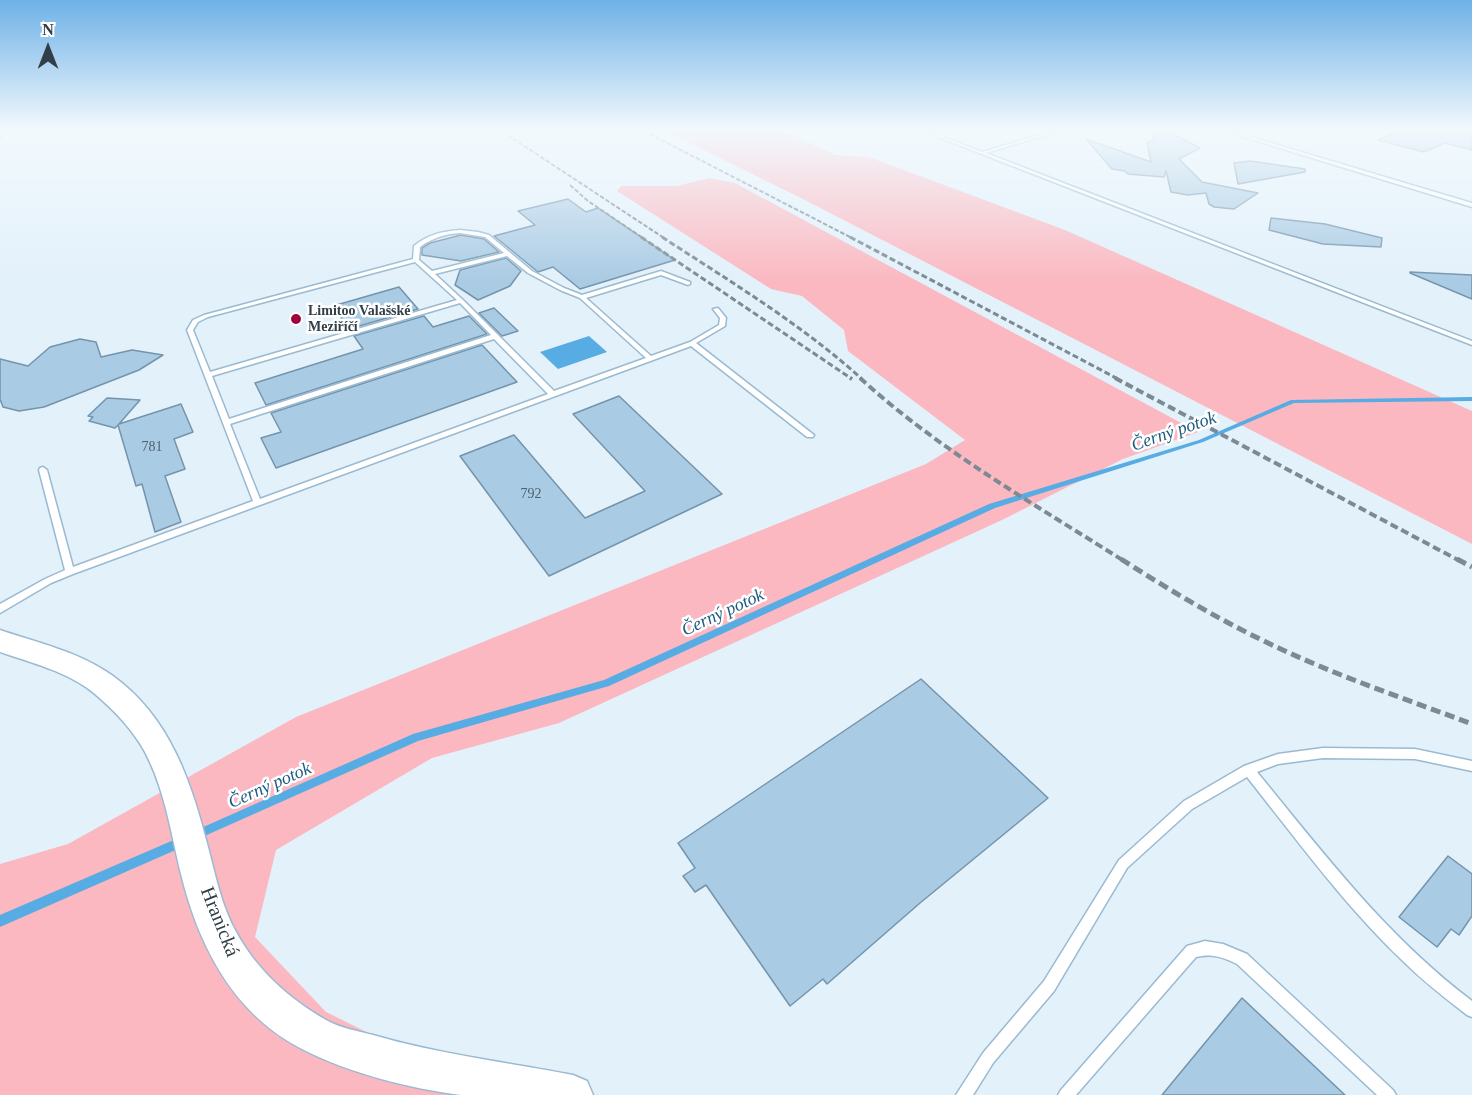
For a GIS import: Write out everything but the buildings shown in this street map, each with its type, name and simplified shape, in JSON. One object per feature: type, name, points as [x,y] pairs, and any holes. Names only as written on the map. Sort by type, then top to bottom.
[{"type":"street","name":"Hranická","points":[[0,641],[79,670],[119,698],[151,735],[176,782],[210,911],[222,942],[239,971],[262,998],[314,1035],[395,1062],[573,1095]]},
{"type":"lane","points":[[1049,179],[1472,343]]},
{"type":"lane","points":[[1386,179],[1472,205]]},
{"type":"lane","points":[[552,394],[461,301],[416,260],[415,252],[424,241],[457,232],[487,236],[530,272],[562,290],[582,297],[650,358]]},
{"type":"lane","points":[[432,273],[506,254]]},
{"type":"lane","points":[[258,504],[228,422],[190,330],[200,318],[416,260]]},
{"type":"lane","points":[[582,297],[661,273],[688,283]]},
{"type":"lane","points":[[208,375],[461,301]]},
{"type":"lane","points":[[0,609],[48,581],[70,572],[692,343],[722,327],[723,318],[716,309]]},
{"type":"lane","points":[[228,422],[496,336]]},
{"type":"lane","points":[[692,343],[810,435]]},
{"type":"lane","points":[[43,470],[70,572]]},
{"type":"lane","points":[[964,1095],[988,1058],[1049,986],[1124,864],[1188,805],[1248,770],[1278,759],[1323,753],[1415,754],[1472,766]]},
{"type":"lane","points":[[1248,770],[1378,927],[1444,990],[1472,1010]]},
{"type":"lane","points":[[1066,1095],[1192,951],[1204,947],[1223,949],[1242,959],[1388,1095]]},
{"type":"shaded area","points":[[705,179],[735,183],[1198,432],[1123,459],[1002,520],[559,723],[432,758],[276,850],[255,937],[326,1012],[494,1095],[0,1095],[0,864],[68,844],[296,717],[926,464],[965,440],[848,351],[844,330],[802,296],[771,289],[617,191],[621,186],[677,186]]},
{"type":"shaded area","points":[[763,179],[928,179],[1065,230],[1472,411],[1472,544]]},
{"type":"water","points":[[589,336],[607,352],[558,369],[540,352]]},
{"type":"waterway","name":"Černý potok","points":[[196,835],[416,737],[606,683],[992,506],[1201,441],[1293,401],[1472,399]]},
{"type":"waterway","name":"Černý potok","points":[[0,921],[183,841]]},
{"type":"railway","points":[[575,179],[664,238]]},
{"type":"railway","points":[[737,179],[852,238]]},
{"type":"railway","points":[[570,185],[588,201],[643,238]]},
{"type":"railway","points":[[641,237],[852,379],[850,378]]},
{"type":"railway","points":[[662,237],[790,322],[862,379]]},
{"type":"railway","points":[[850,237],[1118,379]]},
{"type":"railway","points":[[860,378],[890,404],[955,453],[1124,561]]},
{"type":"railway","points":[[1115,378],[1460,561]]},
{"type":"railway","points":[[1121,559],[1209,612],[1289,653],[1472,724]]},
{"type":"railway","points":[[1457,559],[1472,567]]},
{"type":"place","name":"Limitoo Valašské Meziříčí","points":[[296,319]]}]
